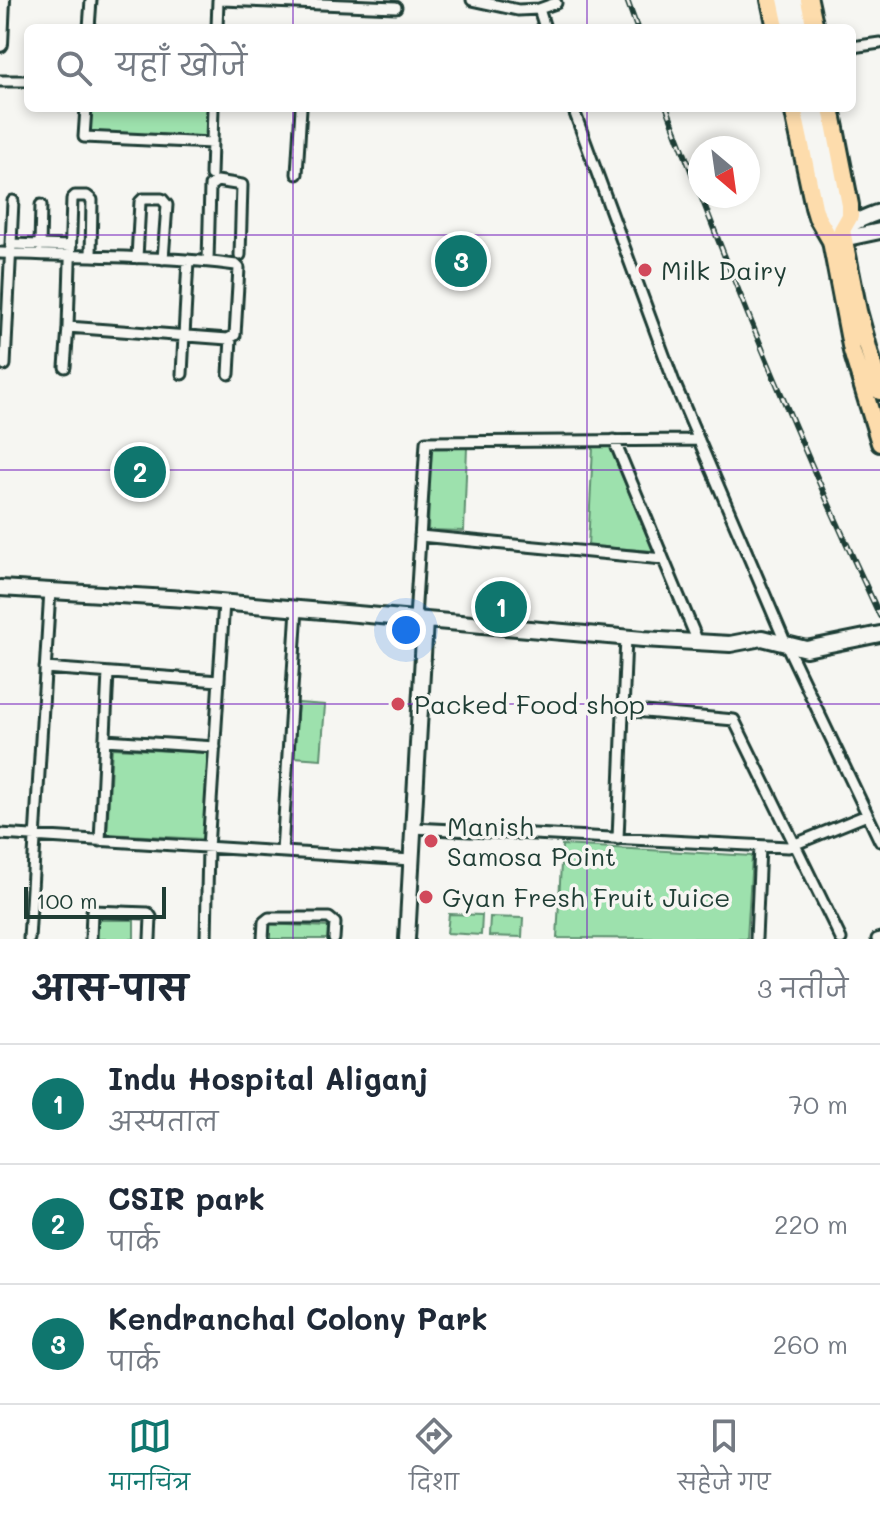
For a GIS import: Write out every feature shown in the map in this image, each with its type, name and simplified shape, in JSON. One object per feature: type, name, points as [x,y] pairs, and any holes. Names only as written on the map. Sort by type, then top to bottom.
[{"type":"main road","points":[[770,0],[775,24]]},
{"type":"main road","points":[[809,0],[814,24]]},
{"type":"main road","points":[[794,112],[817,217],[836,236],[880,391]]},
{"type":"main road","points":[[832,112],[850,205],[850,216],[836,236],[852,351],[880,443]]},
{"type":"street","points":[[0,44],[2,0]]},
{"type":"street","points":[[89,24],[91,0]]},
{"type":"street","points":[[217,24],[220,0],[396,7]]},
{"type":"street","points":[[472,0],[518,10],[547,8],[556,3]]},
{"type":"street","points":[[784,0],[789,24]]},
{"type":"street","points":[[795,0],[800,24]]},
{"type":"street","points":[[539,9],[544,24]]},
{"type":"street","points":[[856,46],[880,43]]},
{"type":"street","points":[[0,81],[24,81]]},
{"type":"street","points":[[86,112],[84,137],[212,143]]},
{"type":"street","points":[[211,175],[213,112]]},
{"type":"street","points":[[297,174],[301,112]]},
{"type":"street","points":[[574,112],[674,382],[786,644],[880,841]]},
{"type":"street","points":[[806,112],[827,222],[836,236]]},
{"type":"street","points":[[818,112],[836,236]]},
{"type":"street","points":[[208,261],[210,186],[217,181],[242,185],[240,255]]},
{"type":"street","points":[[65,367],[72,197],[87,196],[93,203],[91,256]]},
{"type":"street","points":[[137,258],[140,202],[143,199],[162,199],[167,205],[163,259]]},
{"type":"street","points":[[5,365],[7,250],[13,201]]},
{"type":"street","points":[[40,246],[41,205]]},
{"type":"street","points":[[836,236],[863,217],[880,212]]},
{"type":"street","points":[[836,236],[880,231]]},
{"type":"street","points":[[7,250],[40,246],[91,256],[236,265],[239,268],[236,331],[231,338],[229,374]]},
{"type":"street","points":[[7,250],[71,251]]},
{"type":"street","points":[[182,374],[188,260]]},
{"type":"street","points":[[68,327],[231,338]]},
{"type":"street","points":[[614,440],[698,642]]},
{"type":"street","points":[[407,939],[420,619],[420,536],[426,442],[699,440]]},
{"type":"street","points":[[420,536],[663,559]]},
{"type":"street","points":[[0,588],[224,602],[698,642],[730,644],[762,638],[806,649],[880,634]]},
{"type":"street","points":[[29,939],[50,590]]},
{"type":"street","points":[[206,939],[208,848],[224,602]]},
{"type":"street","points":[[282,852],[297,608]]},
{"type":"street","points":[[618,839],[626,637]]},
{"type":"street","points":[[45,668],[219,681]]},
{"type":"street","points":[[100,841],[108,673]]},
{"type":"street","points":[[623,710],[734,720],[841,939]]},
{"type":"street","points":[[105,740],[215,747]]},
{"type":"street","points":[[413,828],[788,847],[867,815]]},
{"type":"street","points":[[0,834],[411,860]]},
{"type":"street","points":[[756,939],[760,846]]},
{"type":"street","points":[[91,939],[92,911],[148,913],[151,917],[150,939]]},
{"type":"street","points":[[263,939],[264,922],[269,918],[329,918],[335,923],[334,939]]},
{"type":"green space","points":[[91,112],[208,112],[207,137],[90,133]]},
{"type":"green space","points":[[431,446],[467,447],[464,531],[428,530]]},
{"type":"green space","points":[[593,447],[610,447],[653,551],[588,546]]},
{"type":"green space","points":[[298,703],[325,705],[321,759],[294,757]]},
{"type":"green space","points":[[112,748],[208,753],[203,839],[107,834]]},
{"type":"green space","points":[[562,845],[752,856],[747,939],[557,938]]},
{"type":"green space","points":[[449,914],[482,915],[481,935],[447,933]]},
{"type":"green space","points":[[490,917],[523,918],[522,937],[489,936]]},
{"type":"green space","points":[[94,920],[134,920],[134,939],[94,939]]},
{"type":"green space","points":[[268,924],[328,927],[327,939],[267,939]]},
{"type":"railway","points":[[627,0],[636,24]]},
{"type":"railway","points":[[669,112],[688,163]]},
{"type":"railway","points":[[706,208],[787,408],[880,616]]},
{"type":"place","name":"Kendranchal Colony Park","points":[[461,261]]},
{"type":"place","name":"Milk Dairy","points":[[645,270]]},
{"type":"place","name":"CSIR park","points":[[140,472]]},
{"type":"place","name":"Indu Hospital Aliganj","points":[[501,607]]},
{"type":"place","name":"Packed Food shop","points":[[398,704]]},
{"type":"place","name":"Manish Samosa Point","points":[[431,841]]},
{"type":"place","name":"Gyan Fresh Fruit Juice","points":[[426,897]]}]
